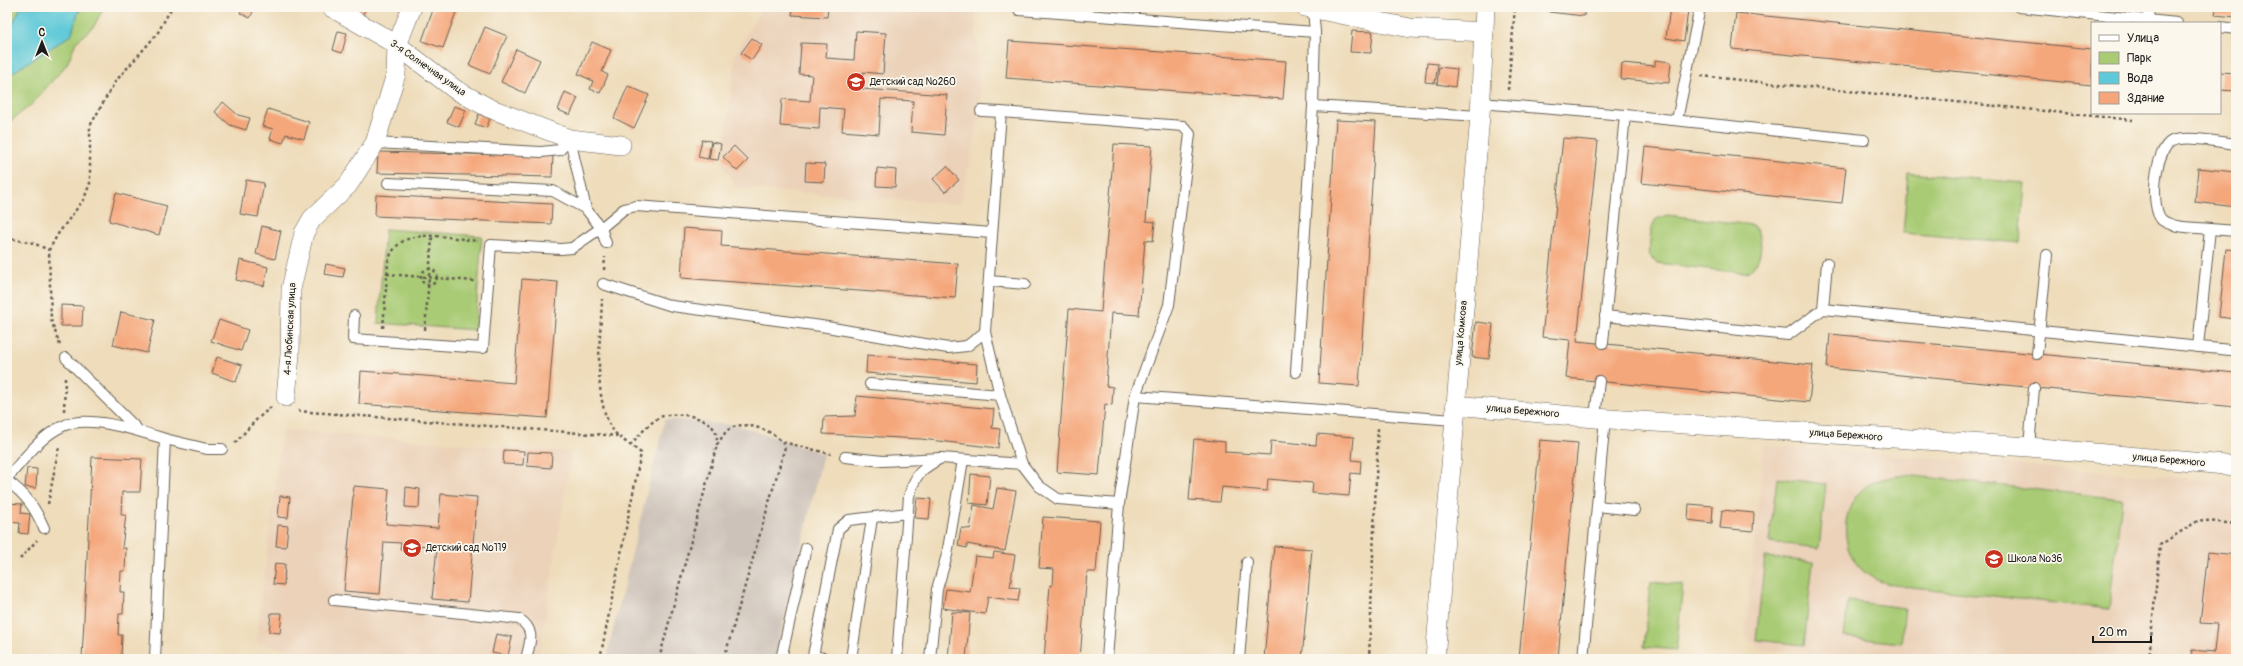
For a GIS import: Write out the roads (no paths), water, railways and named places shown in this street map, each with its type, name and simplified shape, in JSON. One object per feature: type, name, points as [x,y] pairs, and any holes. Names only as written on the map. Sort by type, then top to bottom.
[{"type":"street","name":"3-я Солнечная улица","points":[[331,7],[398,45],[456,90],[489,108],[570,139],[621,145]]},
{"type":"street","name":"4-я Любинская улица","points":[[284,406],[290,355],[290,289],[304,233],[312,219],[348,185],[375,143],[396,74],[398,45],[412,7]]},
{"type":"street","name":"улица Комкова","points":[[1435,659],[1480,110],[1485,7]]},
{"type":"street","points":[[1309,8],[1410,28],[1484,32]]},
{"type":"street","name":"улица Бережного","points":[[1455,412],[1600,418],[2029,447],[2236,466]]},
{"type":"lane","points":[[1677,120],[1700,7]]},
{"type":"lane","points":[[2019,7],[2168,22]]},
{"type":"lane","points":[[2148,20],[2149,7]]},
{"type":"lane","points":[[1296,372],[1313,106],[1315,32],[1309,8]]},
{"type":"lane","points":[[1019,10],[1315,32]]},
{"type":"lane","points":[[2221,27],[2236,29]]},
{"type":"lane","points":[[1313,106],[1480,110],[1507,105],[1677,120],[1864,140]]},
{"type":"lane","points":[[981,111],[1182,126],[1190,134],[1169,304],[1135,396],[1119,504],[1107,659]]},
{"type":"lane","points":[[1001,112],[985,332],[1000,395],[1022,464],[1039,486],[1058,499],[1119,504]]},
{"type":"lane","points":[[1603,344],[1625,115]]},
{"type":"lane","points":[[375,143],[541,152],[560,150],[570,139]]},
{"type":"lane","points":[[570,139],[586,209]]},
{"type":"lane","points":[[2236,144],[2177,139],[2170,142],[2161,153],[2155,200],[2158,214],[2168,223],[2236,232]]},
{"type":"lane","points":[[388,183],[553,191],[586,209],[601,228],[606,243]]},
{"type":"lane","points":[[354,316],[352,339],[483,348],[491,245],[561,250],[572,248],[601,228],[624,209],[636,206],[992,233]]},
{"type":"lane","points":[[2198,347],[2210,229]]},
{"type":"lane","points":[[2037,354],[2047,255]]},
{"type":"lane","points":[[1823,309],[1827,263]]},
{"type":"lane","points":[[989,281],[1025,284]]},
{"type":"lane","points":[[603,284],[672,306],[821,326],[948,348],[967,346],[985,332]]},
{"type":"lane","points":[[1606,316],[1788,335],[1823,309],[2230,350]]},
{"type":"lane","points":[[66,358],[139,431]]},
{"type":"lane","points":[[1583,659],[1598,506],[1600,418],[1599,381]]},
{"type":"lane","points":[[870,384],[1000,395]]},
{"type":"lane","points":[[2029,447],[2034,388]]},
{"type":"lane","points":[[1135,396],[1379,414],[1455,412]]},
{"type":"lane","points":[[7,478],[40,442],[63,426],[86,422],[126,426],[165,439],[208,449],[222,449]]},
{"type":"lane","points":[[155,659],[165,439]]},
{"type":"lane","points":[[845,457],[883,461],[941,458],[1022,464]]},
{"type":"lane","points":[[897,659],[909,496],[915,478],[925,467],[941,458]]},
{"type":"lane","points":[[930,659],[937,589],[947,555],[963,460]]},
{"type":"lane","points":[[7,481],[21,491],[34,506],[44,528]]},
{"type":"lane","points":[[1598,506],[1634,510]]},
{"type":"lane","points":[[828,659],[813,656],[838,529],[849,520],[908,513]]},
{"type":"lane","points":[[850,659],[872,518]]},
{"type":"lane","points":[[781,659],[806,548]]},
{"type":"lane","points":[[1239,659],[1247,562]]},
{"type":"lane","points":[[334,600],[519,619],[527,624],[531,634],[526,659]]},
{"type":"water","points":[[21,7],[80,7],[71,35],[7,76],[7,35]]},
{"type":"place","name":"Детский сад №260","points":[[856,82]]},
{"type":"place","name":"Детский сад №119","points":[[412,548]]},
{"type":"place","name":"Школа №36","points":[[1994,559]]}]
